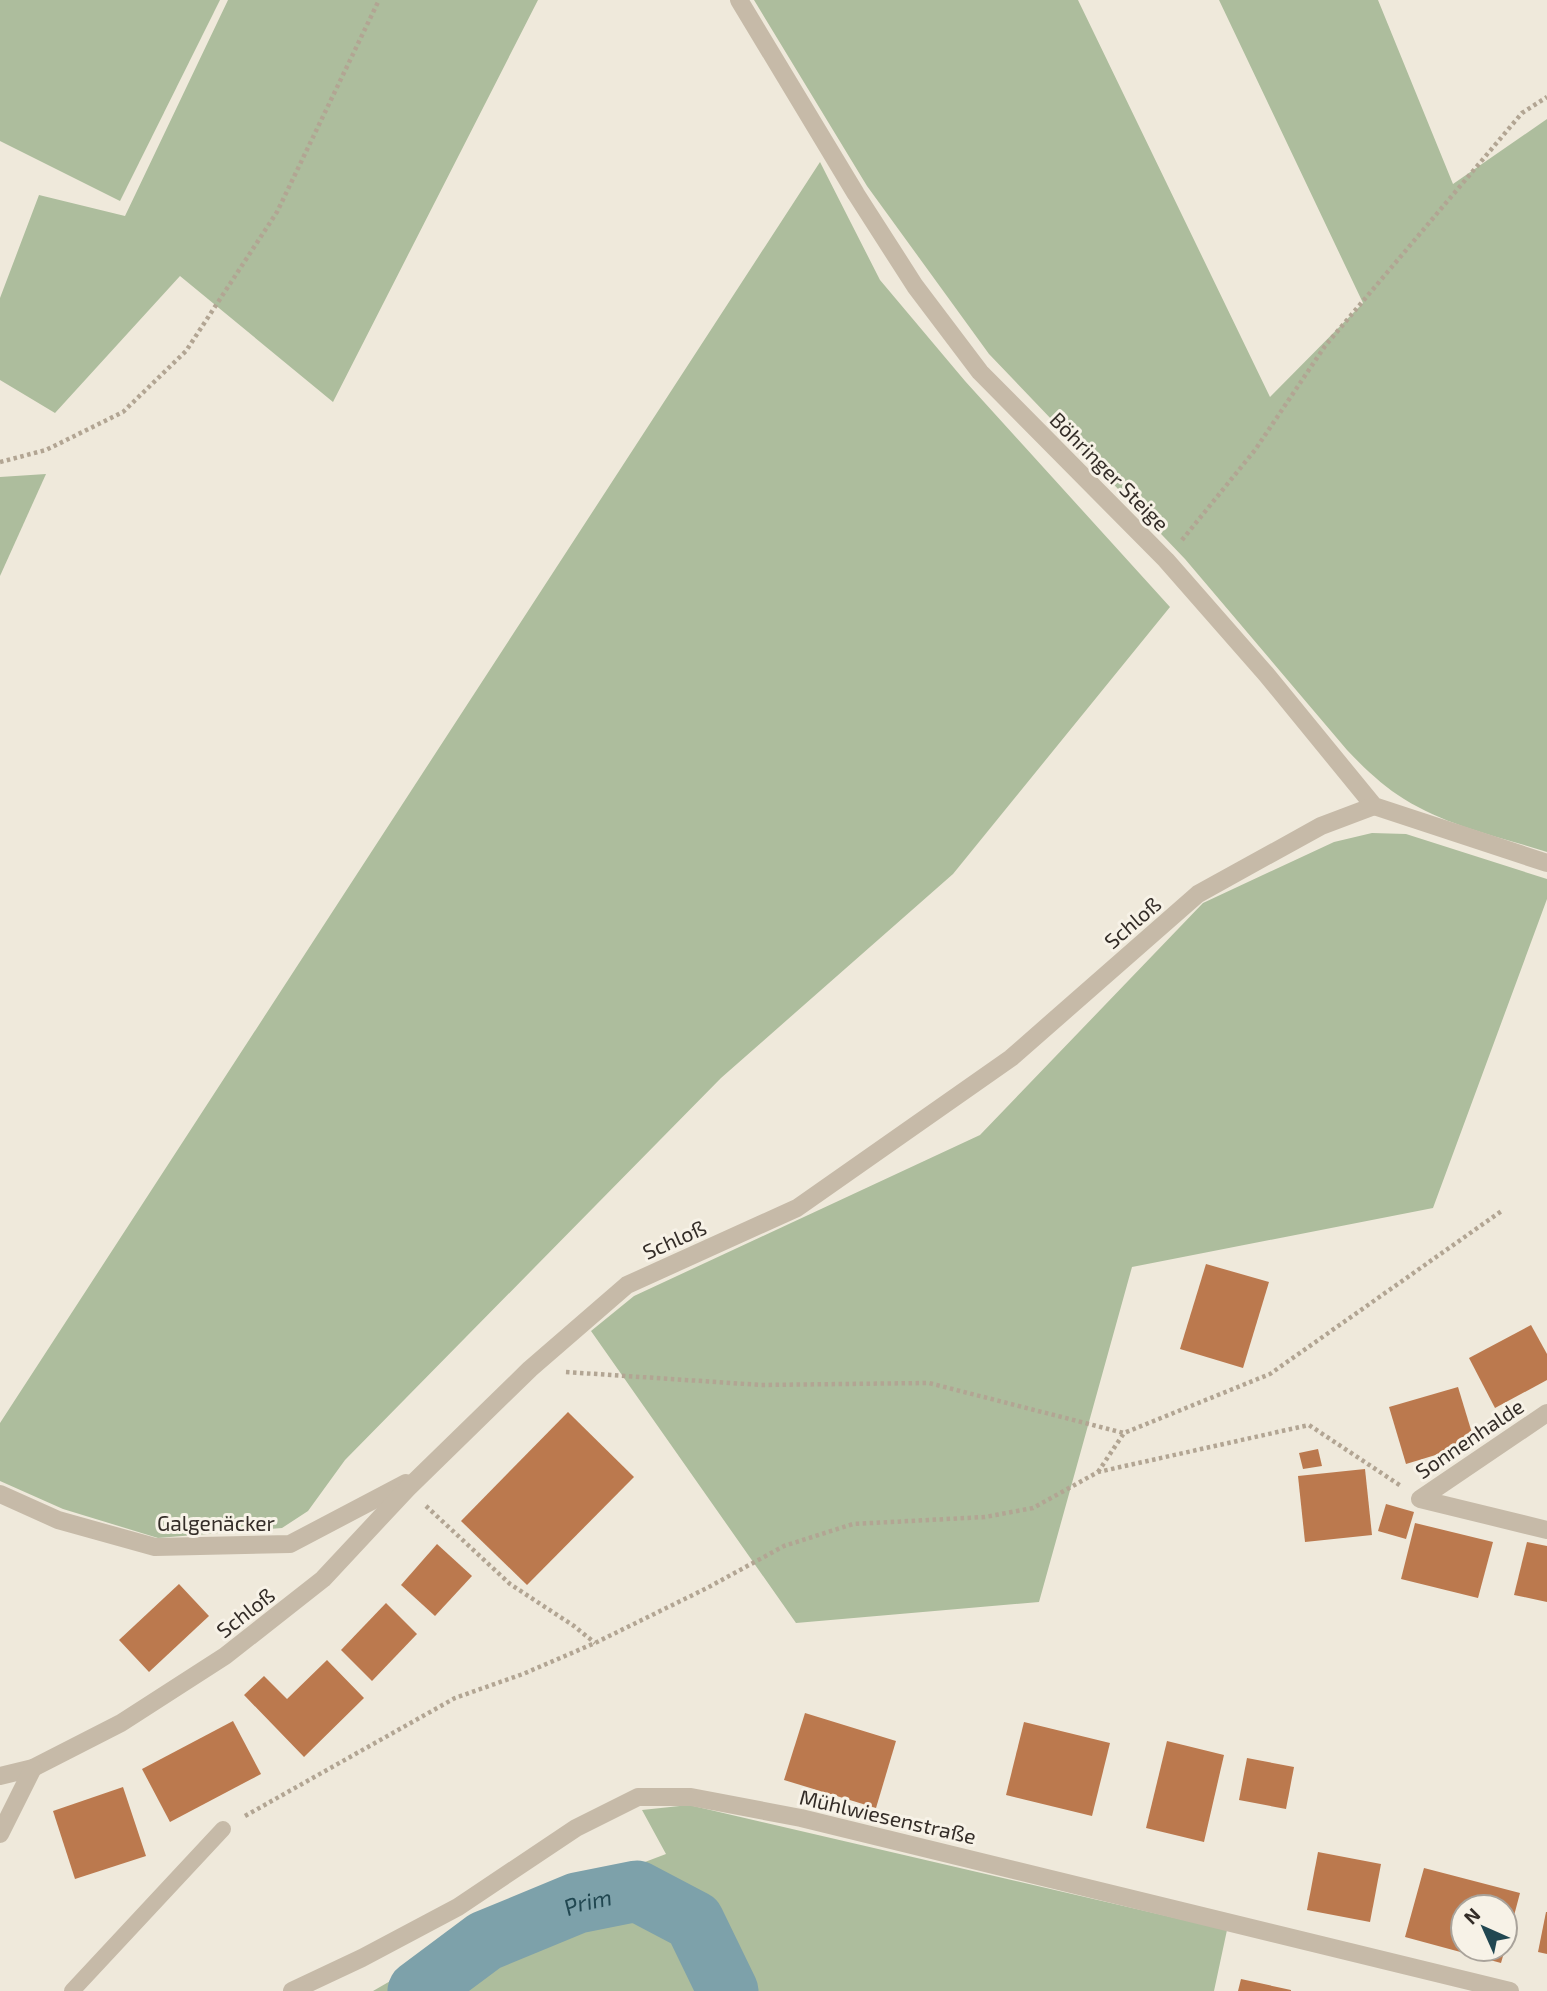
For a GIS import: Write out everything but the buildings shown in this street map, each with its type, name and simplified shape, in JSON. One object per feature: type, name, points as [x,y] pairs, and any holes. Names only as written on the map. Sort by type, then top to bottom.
[{"type":"street","name":"Böhringer Steige","points":[[739,0],[915,286],[972,362],[1166,560],[1266,674],[1374,806]]},
{"type":"street","points":[[1374,806],[1547,863]]},
{"type":"street","name":"Schloß","points":[[0,1776],[33,1768],[121,1723],[225,1656],[323,1579],[407,1489],[530,1369],[627,1285],[797,1208],[1000,1066],[1198,894],[1321,826],[1374,806]]},
{"type":"street","name":"Sonnenhalde","points":[[1420,1499],[1547,1413]]},
{"type":"street","name":"Galgenäcker","points":[[0,1494],[58,1520],[155,1547],[290,1544],[425,1474]]},
{"type":"street","name":"Sonnenhalde","points":[[1420,1499],[1547,1530]]},
{"type":"street","points":[[0,1834],[33,1768]]},
{"type":"street","name":"Mühlwiesenstraße","points":[[292,1991],[362,1958],[458,1907],[576,1828],[638,1797],[691,1797],[801,1818],[1510,1991]]},
{"type":"lane","points":[[72,1991],[223,1829]]},
{"type":"path","points":[[0,462],[46,450],[123,412],[186,351],[277,212],[379,0]]},
{"type":"path","points":[[1166,560],[1255,450],[1325,346],[1522,113],[1547,97]]},
{"type":"path","points":[[1098,1472],[1124,1433],[1270,1374],[1503,1210]]},
{"type":"path","points":[[530,1369],[761,1385],[929,1383],[1124,1433]]},
{"type":"path","points":[[223,1829],[455,1699],[595,1643],[707,1588],[784,1546],[853,1524],[985,1517],[1033,1508],[1098,1472],[1309,1424],[1420,1499]]},
{"type":"path","points":[[407,1489],[510,1584],[595,1643]]},
{"type":"green space","points":[[0,0],[220,0],[120,201],[0,141]]},
{"type":"green space","points":[[228,0],[538,0],[333,402],[180,276],[55,413],[0,380],[0,298],[39,195],[125,216]]},
{"type":"green space","points":[[754,0],[1078,0],[1270,397],[1363,303],[1219,0],[1378,0],[1453,184],[1547,119],[1547,852],[1438,817],[1381,783],[1347,750],[1185,559],[989,354],[867,186]]},
{"type":"green space","points":[[820,162],[880,280],[965,381],[1170,607],[953,874],[721,1078],[345,1460],[308,1511],[282,1528],[158,1538],[63,1509],[0,1481],[0,1423]]},
{"type":"green space","points":[[46,474],[0,576],[0,477]]},
{"type":"green space","points":[[1372,833],[1406,834],[1547,879],[1547,899],[1433,1208],[1132,1267],[1039,1602],[796,1623],[591,1331],[634,1296],[980,1135],[1203,903],[1334,842]]},
{"type":"green space","points":[[689,1805],[1227,1930],[1214,1991],[373,1991],[503,1916],[666,1854],[642,1810]]},
{"type":"waterway","name":"Prim","points":[[418,1991],[485,1941],[577,1903],[637,1891],[694,1921],[728,1991]]}]
